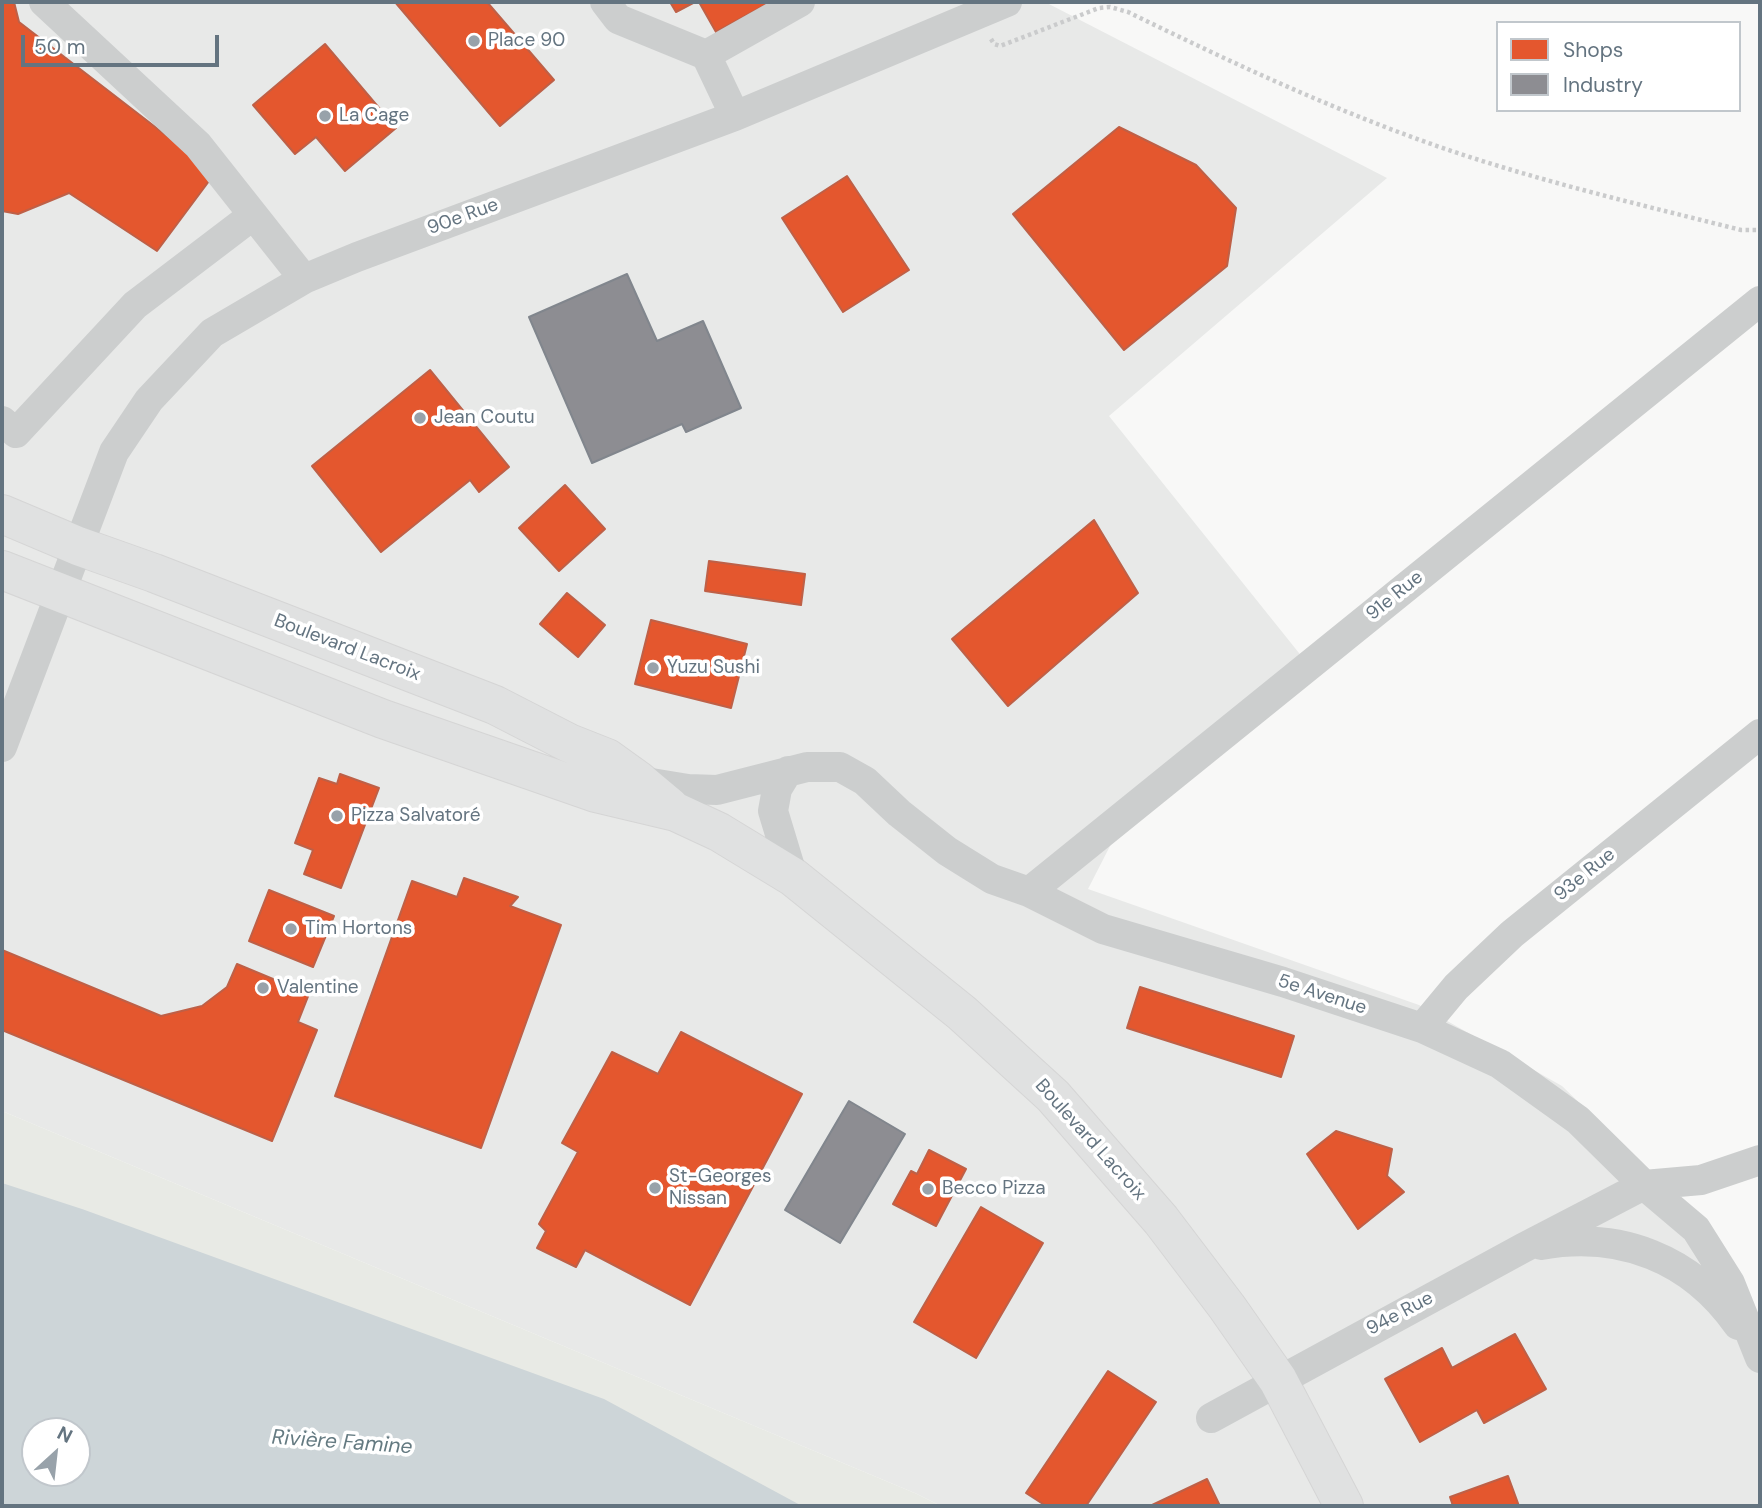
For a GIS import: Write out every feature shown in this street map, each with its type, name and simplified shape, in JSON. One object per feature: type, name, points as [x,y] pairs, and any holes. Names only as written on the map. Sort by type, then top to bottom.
[{"type":"main road","name":"Boulevard Lacroix","points":[[2,514],[78,546],[495,705],[569,743],[607,758],[676,811],[719,832],[793,877],[962,1013],[1053,1096],[1161,1220],[1278,1380],[1344,1506]]},
{"type":"main road","name":"Boulevard Lacroix","points":[[2,570],[383,719],[596,793],[676,811]]},
{"type":"street","points":[[44,2],[198,145],[304,279]]},
{"type":"street","points":[[605,2],[618,19],[706,55],[735,116]]},
{"type":"street","points":[[706,55],[800,2]]},
{"type":"street","name":"90e Rue","points":[[2,747],[114,452],[149,400],[212,333],[304,279],[735,116],[1007,2]]},
{"type":"street","points":[[2,421],[16,433],[135,305],[252,216]]},
{"type":"street","name":"91e Rue","points":[[1029,892],[1760,300]]},
{"type":"street","name":"93e Rue","points":[[1422,1028],[1456,987],[1512,934],[1760,734]]},
{"type":"street","name":"5e Avenue","points":[[639,781],[688,789],[717,790],[788,771],[821,765],[840,767],[865,781],[899,813],[947,851],[992,879],[1029,892],[1102,929],[1283,982],[1422,1028],[1500,1064],[1577,1119],[1644,1185],[1696,1229],[1730,1283],[1760,1357]]},
{"type":"street","points":[[788,771],[777,789],[773,811],[793,877]]},
{"type":"street","name":"94e Rue","points":[[1211,1418],[1644,1185],[1701,1180],[1760,1160]]},
{"type":"street","name":"94e Rue","points":[[1523,1248],[1564,1241],[1598,1241],[1625,1245],[1658,1257],[1690,1274],[1722,1302],[1760,1357]]},
{"type":"path","points":[[987,33],[994,44],[1000,46],[1098,8],[1110,7],[1128,12],[1304,94],[1437,146],[1586,191],[1741,230],[1760,230]]},
{"type":"shaded area","points":[[2,2],[1045,2],[1387,178],[1109,416],[1307,663],[1130,807],[1088,889],[1419,1005],[1562,1086],[1689,1209],[1760,1352],[1760,1506],[941,1506],[2,1111]]},
{"type":"shaded area","points":[[2,1111],[941,1506],[801,1506],[2,1187]]},
{"type":"water","name":"Rivière Famine","points":[[2,1183],[82,1209],[604,1399],[802,1506],[2,1506]]},
{"type":"building: Shops","points":[[2,2],[14,2],[19,22],[215,173],[157,251],[69,193],[18,214],[2,211]]},
{"type":"building: Shops","name":"Place 90","points":[[395,2],[487,2],[554,80],[500,126]]},
{"type":"building: Shops","points":[[670,2],[695,2],[676,12]]},
{"type":"building: Shops","points":[[699,2],[771,2],[716,32]]},
{"type":"building: Shops","name":"La Cage","points":[[325,44],[396,128],[345,171],[316,137],[295,154],[253,105]]},
{"type":"building: Shops","points":[[1119,127],[1196,165],[1236,208],[1227,266],[1124,350],[1013,214]]},
{"type":"building: Shops","points":[[847,176],[909,270],[843,312],[782,218]]},
{"type":"building: Shops","name":"Jean Coutu","points":[[430,370],[509,467],[479,492],[470,480],[381,552],[312,466]]},
{"type":"building: Shops","points":[[565,485],[605,529],[559,571],[519,528]]},
{"type":"building: Shops","points":[[1094,520],[1138,593],[1008,706],[952,639]]},
{"type":"building: Shops","points":[[709,561],[805,574],[801,605],[705,591]]},
{"type":"building: Shops","points":[[567,593],[605,625],[578,657],[540,624]]},
{"type":"building: Shops","points":[[651,620],[747,644],[731,708],[635,684]]},
{"type":"building: Shops","name":"Pizza Salvatoré","points":[[340,774],[379,788],[341,888],[304,874],[313,850],[295,843],[319,778],[337,784]]},
{"type":"building: Shops","points":[[464,878],[518,897],[510,906],[561,925],[481,1148],[335,1096],[412,881],[457,897]]},
{"type":"building: Shops","name":"Tim Hortons","points":[[269,890],[334,916],[313,967],[249,941]]},
{"type":"building: Shops","points":[[2,950],[161,1016],[202,1006],[227,987],[237,964],[309,994],[298,1022],[317,1030],[272,1141],[2,1030]]},
{"type":"building: Shops","points":[[1140,987],[1294,1036],[1281,1077],[1127,1028]]},
{"type":"building: Shops","name":"St-Georges Nissan","points":[[681,1032],[802,1094],[690,1305],[585,1250],[576,1267],[537,1248],[546,1231],[539,1224],[578,1152],[562,1143],[612,1052],[658,1074]]},
{"type":"building: Shops","points":[[1336,1131],[1392,1149],[1387,1176],[1404,1192],[1358,1229],[1307,1154]]},
{"type":"building: Shops","name":"Becco Pizza","points":[[929,1150],[966,1169],[936,1226],[893,1204],[911,1171],[917,1174]]},
{"type":"building: Shops","points":[[981,1207],[1043,1243],[976,1358],[914,1322]]},
{"type":"building: Shops","points":[[1515,1334],[1546,1389],[1484,1423],[1477,1410],[1420,1442],[1385,1379],[1442,1348],[1452,1368]]},
{"type":"building: Shops","points":[[1108,1371],[1156,1402],[1086,1506],[1046,1506],[1026,1493]]},
{"type":"building: Shops","points":[[1508,1476],[1519,1506],[1453,1506],[1450,1497]]},
{"type":"building: Shops","points":[[1207,1479],[1220,1506],[1150,1506]]},
{"type":"building: Industry","points":[[627,274],[657,341],[703,321],[741,408],[686,432],[682,424],[592,463],[529,317]]},
{"type":"building: Industry","points":[[849,1101],[905,1134],[840,1243],[785,1210]]},
{"type":"place","name":"Place 90","points":[[474,41]]},
{"type":"place","name":"La Cage","points":[[325,116]]},
{"type":"place","name":"Jean Coutu","points":[[420,418]]},
{"type":"place","name":"Yuzu Sushi","points":[[653,668]]},
{"type":"place","name":"Pizza Salvatoré","points":[[337,816]]},
{"type":"place","name":"Tim Hortons","points":[[291,929]]},
{"type":"place","name":"Valentine","points":[[263,988]]},
{"type":"place","name":"St-Georges Nissan","points":[[655,1188]]},
{"type":"place","name":"Becco Pizza","points":[[928,1189]]}]
